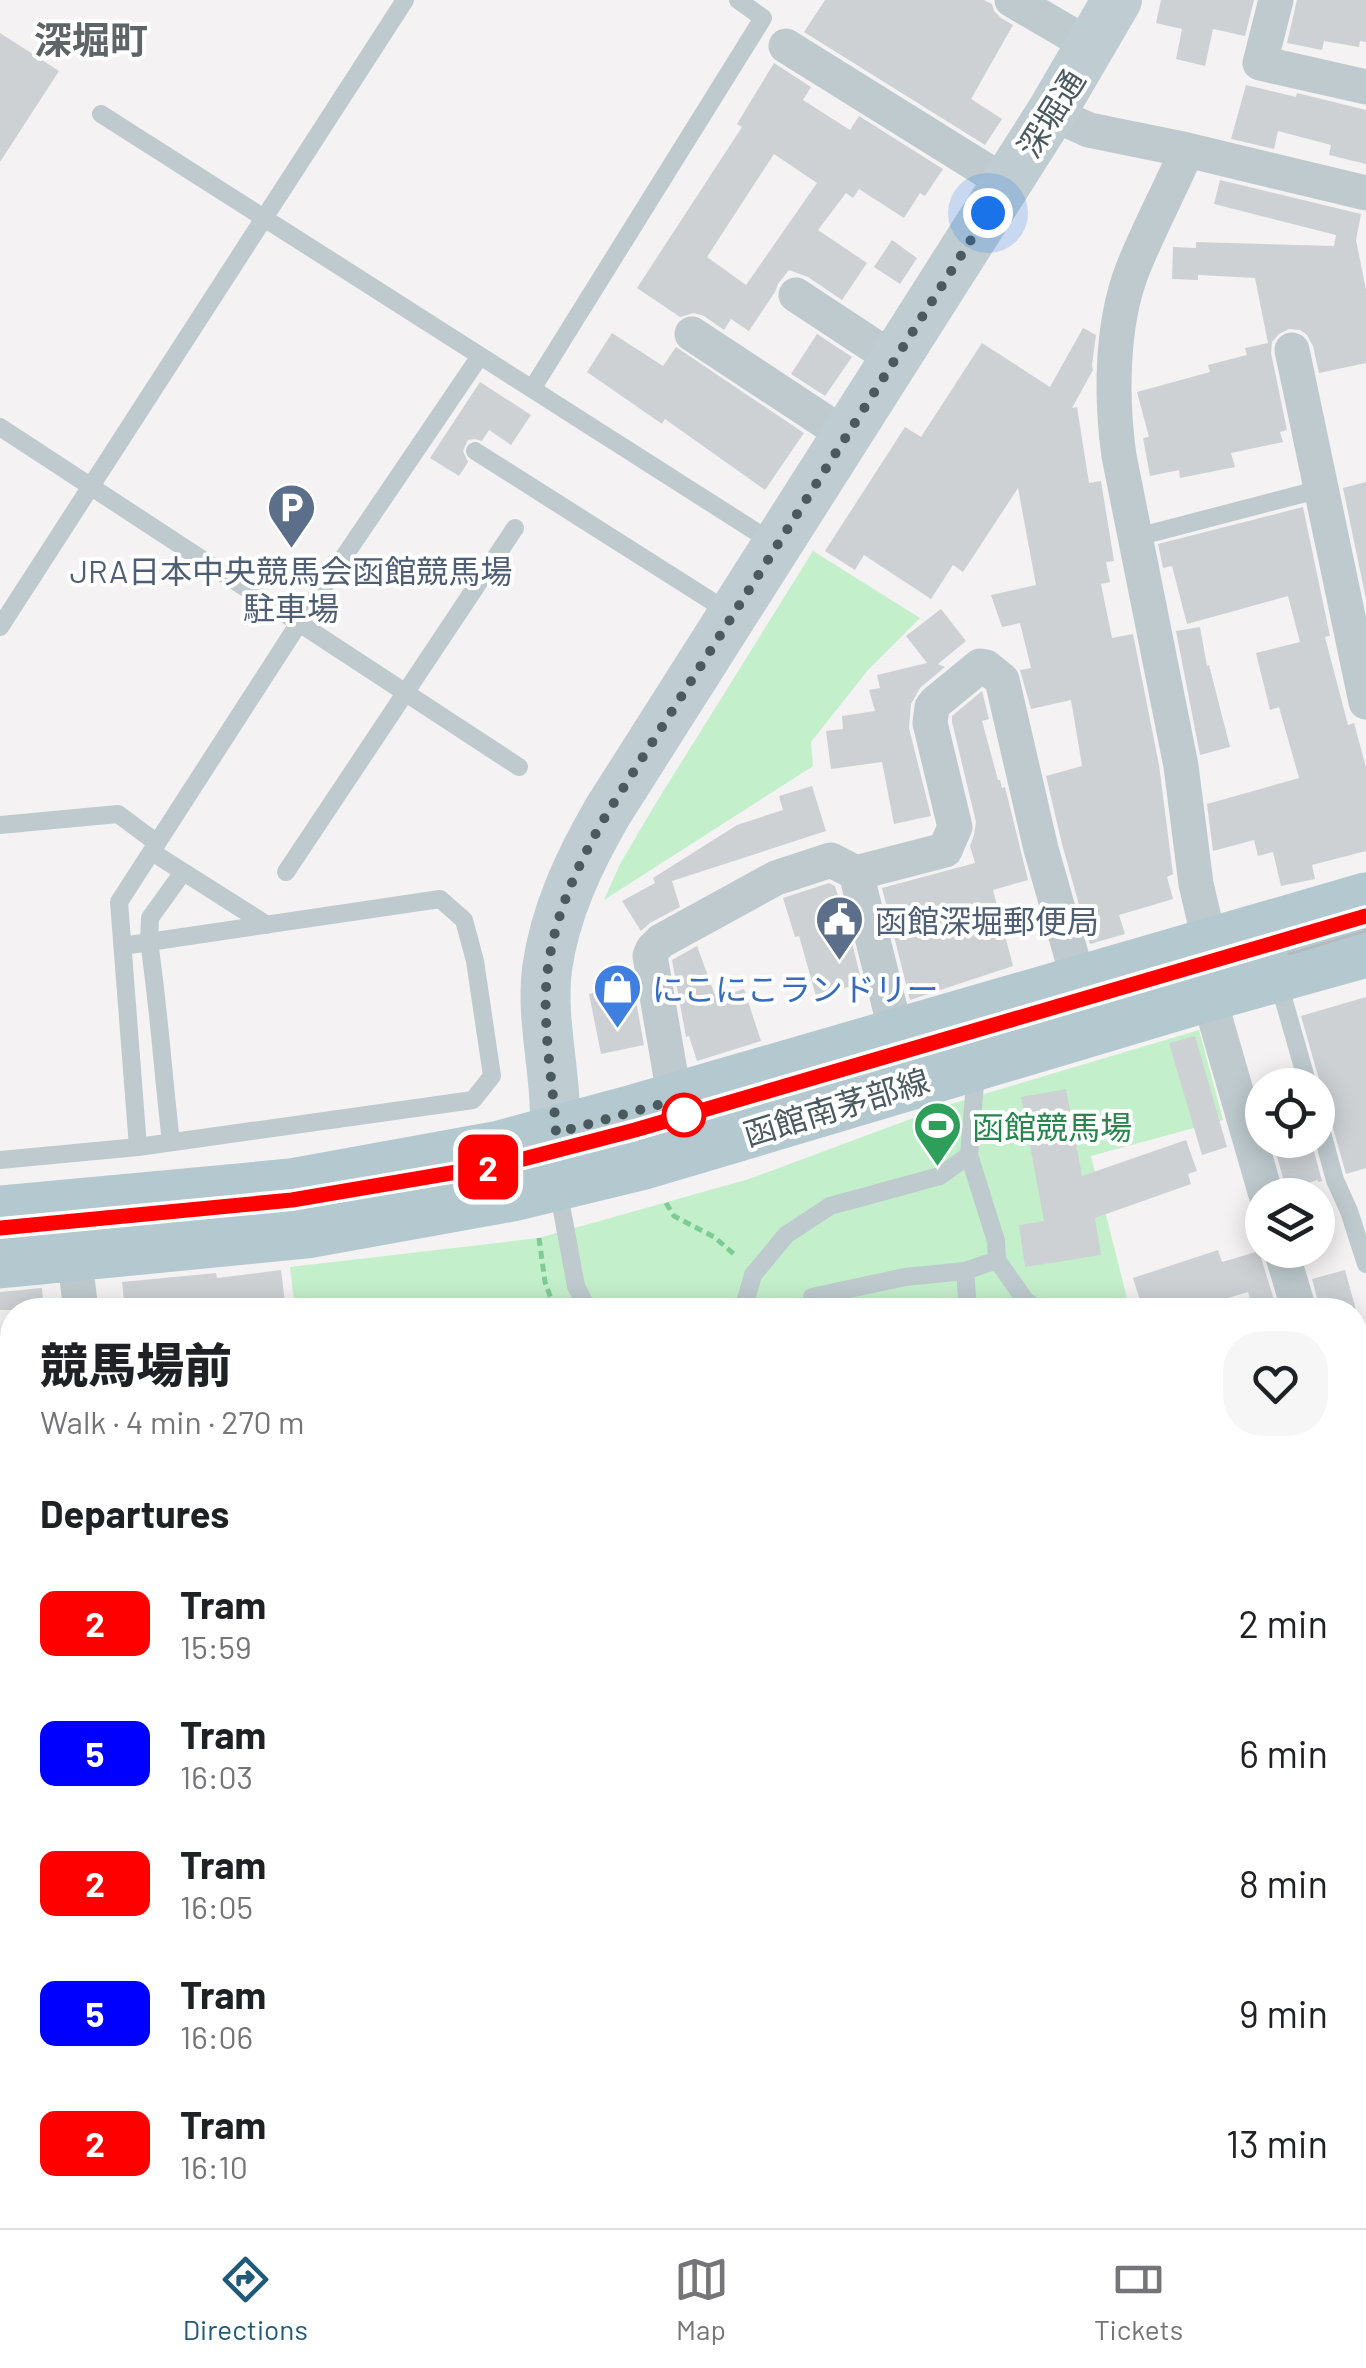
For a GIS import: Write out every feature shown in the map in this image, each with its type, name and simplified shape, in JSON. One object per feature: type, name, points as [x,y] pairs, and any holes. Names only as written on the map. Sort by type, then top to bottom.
[{"type":"main road","name":"函館南茅部線","points":[[0,1214],[291,1186],[500,1148],[556,1158],[644,1162],[977,1064],[1213,977],[1366,900]]},
{"type":"main road","name":"函館南茅部線","points":[[0,1261],[306,1230],[512,1194],[556,1158],[676,1100],[1080,982],[1277,975],[1366,950]]},
{"type":"street","points":[[1012,0],[1090,46]]},
{"type":"street","name":"深堀通","points":[[556,1158],[546,1016],[547,971],[564,900],[582,856],[1051,114],[1117,0]]},
{"type":"street","points":[[1276,0],[1260,63],[1366,87]]},
{"type":"street","points":[[786,46],[986,170]]},
{"type":"street","points":[[1051,114],[1089,130],[1366,193]]},
{"type":"street","points":[[1188,150],[1132,272],[1121,310],[1115,426],[1181,766],[1213,977],[1262,1178]]},
{"type":"street","points":[[796,295],[875,347]]},
{"type":"street","points":[[692,334],[827,423]]},
{"type":"street","points":[[1292,350],[1366,702]]},
{"type":"street","points":[[676,1100],[650,956],[652,948],[776,878],[830,860],[856,873],[945,850],[955,827],[930,723],[932,706],[980,666],[1002,680],[1041,849],[1080,982]]},
{"type":"street","points":[[856,873],[896,1036]]},
{"type":"street","points":[[74,1255],[79,1298]]},
{"type":"street","points":[[1287,1268],[1296,1298]]},
{"type":"lane","points":[[0,628],[405,0]]},
{"type":"lane","points":[[532,389],[763,18],[738,0]]},
{"type":"lane","points":[[102,114],[777,545]]},
{"type":"lane","points":[[138,1146],[119,902],[299,623],[439,429],[480,356]]},
{"type":"lane","points":[[0,427],[519,767]]},
{"type":"lane","points":[[475,451],[732,614]]},
{"type":"lane","points":[[1137,537],[1320,489]]},
{"type":"lane","points":[[286,872],[515,528]]},
{"type":"lane","points":[[0,825],[118,814],[183,872],[266,925]]},
{"type":"lane","points":[[172,1142],[149,942],[150,918],[183,872]]},
{"type":"lane","points":[[0,1160],[172,1142],[473,1100],[492,1076],[476,961],[464,920],[440,899],[123,946]]},
{"type":"lane","points":[[1277,975],[1303,1068]]},
{"type":"lane","points":[[977,1064],[970,1155],[998,1260],[1024,1298]]},
{"type":"lane","points":[[746,1298],[752,1275],[786,1235],[830,1206],[940,1176],[970,1155]]},
{"type":"lane","points":[[556,1158],[576,1286],[582,1298]]},
{"type":"lane","points":[[1330,1158],[1366,1264]]},
{"type":"lane","points":[[812,1297],[904,1277],[965,1271],[998,1260]]},
{"type":"lane","points":[[965,1271],[967,1298]]},
{"type":"path","points":[[666,1203],[674,1216],[714,1237],[734,1254]]},
{"type":"path","points":[[539,1238],[551,1298]]},
{"type":"green space","points":[[813,551],[920,618],[868,670],[811,742],[813,766],[604,900],[656,803]]},
{"type":"green space","name":"函館競馬場","points":[[1199,1030],[1223,1120],[1091,1156],[1127,1298],[294,1298],[290,1267],[539,1238],[749,1179],[951,1104]]},
{"type":"building","points":[[825,0],[984,0],[992,4],[1001,18],[1013,25],[971,99],[1002,119],[985,145],[804,32]]},
{"type":"building","points":[[1161,0],[1254,0],[1245,36],[1213,29],[1205,66],[1176,59],[1182,29],[1156,23]]},
{"type":"building","points":[[1297,0],[1366,0],[1366,42],[1360,41],[1359,47],[1324,41],[1322,50],[1287,43]]},
{"type":"building","points":[[0,33],[59,71],[0,162]]},
{"type":"building","points":[[774,63],[811,87],[803,100],[850,130],[859,116],[943,169],[925,196],[920,193],[904,218],[859,189],[853,198],[846,193],[818,230],[867,263],[842,300],[808,277],[789,270],[749,331],[731,319],[724,330],[694,313],[680,317],[637,288],[742,127],[737,124]],"holes":[[[774,154],[817,183],[746,285],[707,257]]]},
{"type":"building","points":[[1246,85],[1366,110],[1366,164],[1329,155],[1331,145],[1278,131],[1274,149],[1231,139]]},
{"type":"building","points":[[1220,180],[1361,214],[1356,240],[1366,290],[1366,363],[1319,373],[1307,335],[1289,329],[1279,334],[1272,342],[1271,353],[1287,430],[1280,432],[1283,442],[1231,453],[1235,467],[1180,478],[1179,470],[1150,476],[1143,438],[1149,437],[1137,392],[1210,372],[1208,365],[1247,355],[1245,348],[1268,343],[1255,278],[1198,275],[1198,280],[1172,279],[1173,247],[1196,248],[1196,242],[1334,246],[1336,235],[1214,204]]},
{"type":"building","points":[[892,240],[917,258],[900,284],[874,267]]},
{"type":"building","points":[[1083,328],[1096,335],[1093,370],[1072,408],[1077,407],[1089,483],[1101,481],[1114,561],[1106,562],[1110,582],[1101,584],[1112,638],[1133,634],[1159,765],[1173,874],[1167,877],[1173,899],[1119,915],[1125,934],[1090,944],[1046,776],[1082,766],[1071,700],[1031,709],[1020,670],[1031,668],[1020,623],[1002,627],[991,595],[1036,585],[1018,488],[963,572],[953,565],[931,599],[864,555],[855,570],[825,551],[905,427],[921,437],[982,343],[1050,387]]},
{"type":"building","points":[[612,333],[663,366],[676,347],[804,433],[765,490],[665,419],[662,424],[587,372]]},
{"type":"building","points":[[817,334],[852,357],[825,396],[791,374]]},
{"type":"building","points":[[480,382],[531,415],[511,445],[489,430],[482,441],[468,440],[463,451],[468,462],[459,476],[430,458]]},
{"type":"building","points":[[1366,482],[1366,599],[1343,488]]},
{"type":"building","points":[[1303,507],[1330,636],[1325,637],[1348,725],[1354,723],[1366,767],[1366,851],[1312,865],[1315,879],[1281,886],[1273,852],[1258,856],[1254,840],[1213,851],[1207,804],[1299,778],[1279,707],[1270,710],[1256,653],[1300,642],[1288,596],[1187,624],[1172,566],[1163,568],[1158,544]]},
{"type":"building","points":[[941,609],[966,641],[938,664],[945,667],[920,688],[911,704],[909,728],[931,816],[894,824],[882,762],[831,769],[826,731],[843,729],[842,716],[875,711],[869,690],[880,688],[877,675],[927,663],[906,636]]},
{"type":"building","points":[[1200,627],[1230,747],[1200,755],[1176,631]]},
{"type":"building","points":[[982,691],[989,719],[982,721],[998,780],[1005,787],[1028,880],[993,890],[1013,966],[910,1000],[882,888],[975,863],[970,846],[976,822],[952,716]]},
{"type":"building","points":[[812,786],[826,831],[672,881],[680,907],[641,931],[622,901],[655,883],[653,878],[737,825],[783,810],[779,796]]},
{"type":"building","points":[[829,883],[840,895],[862,983],[816,996],[799,936],[795,937],[783,898]]},
{"type":"building","points":[[697,946],[716,998],[744,989],[761,1041],[697,1061],[689,1036],[686,1037],[672,960]]},
{"type":"building","points":[[633,985],[644,1045],[601,1054],[589,994]]},
{"type":"building","points":[[1366,997],[1366,1168],[1346,1174],[1335,1135],[1335,1068],[1316,1068],[1301,1016]]},
{"type":"building","points":[[1195,1036],[1227,1147],[1202,1155],[1169,1043]]},
{"type":"building","points":[[1066,1089],[1082,1176],[1186,1140],[1197,1171],[1188,1174],[1191,1184],[1095,1218],[1101,1255],[1025,1267],[1019,1225],[1044,1221],[1021,1097]]},
{"type":"building","points":[[1277,1158],[1316,1158],[1321,1178],[1283,1178]]},
{"type":"building","points":[[1218,1250],[1222,1262],[1245,1255],[1245,1268],[1264,1268],[1273,1298],[1250,1298],[1248,1292],[1228,1298],[1139,1298],[1133,1278]]},
{"type":"building","points":[[281,1270],[284,1298],[124,1298],[122,1282],[216,1273],[217,1278]]},
{"type":"building","points":[[1345,1270],[1353,1298],[1317,1298],[1312,1279]]},
{"type":"building","points":[[42,1288],[43,1298],[0,1298],[0,1292]]},
{"type":"tram line","points":[[0,1228],[292,1200],[504,1164],[635,1130],[1366,916]]},
{"type":"tram line","name":"2","points":[[0,1228],[292,1200],[504,1164],[635,1130],[1366,916]]},
{"type":"tram line","points":[[1289,954],[1366,931]]},
{"type":"place","name":"JRA日本中央競馬会函館競馬場 駐車場","points":[[291,550]]},
{"type":"place","name":"函館深堀郵便局","points":[[840,962]]},
{"type":"place","name":"にこにこランドリー","points":[[617,1030]]},
{"type":"place","name":"函館競馬場","points":[[937,1168]]},
{"type":"district","name":"深堀町","points":[[91,39]]},
{"type":"route","points":[[684,1115],[676,1100],[556,1133],[546,1016],[547,971],[564,900],[582,856],[608,812],[988,213]]}]
